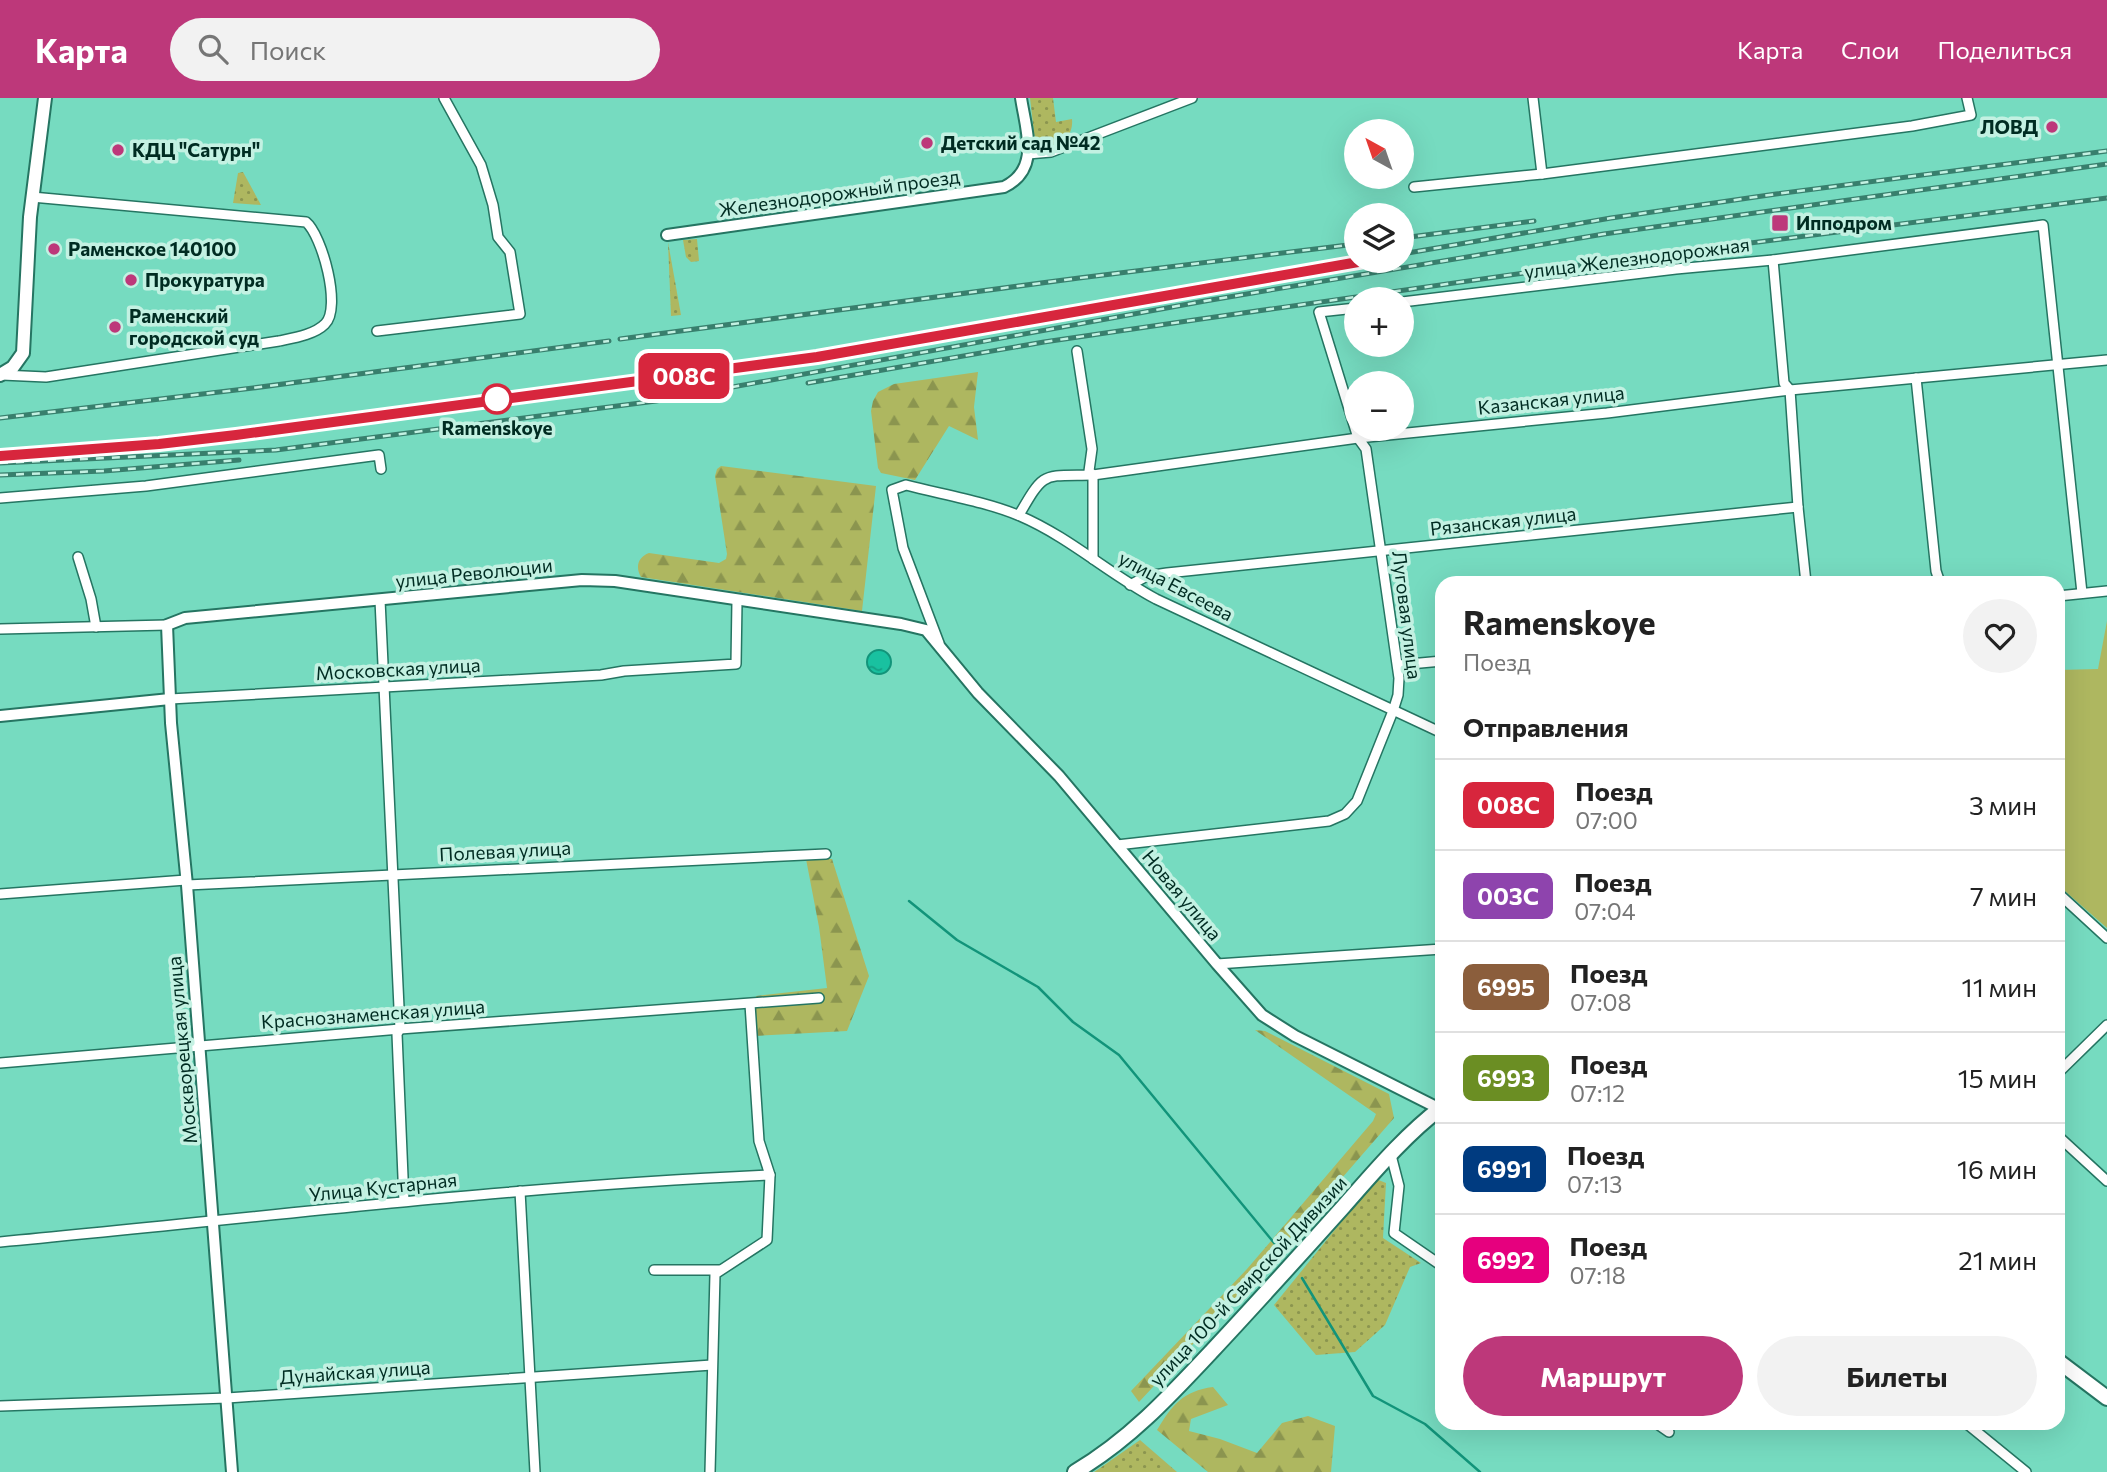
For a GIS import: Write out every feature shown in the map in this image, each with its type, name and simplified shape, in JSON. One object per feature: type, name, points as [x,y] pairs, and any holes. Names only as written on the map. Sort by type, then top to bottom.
[{"type":"main road","points":[[1,375],[19,361],[23,353],[32,197],[45,98]]},
{"type":"main road","name":"улица 100-й Свирской Дивизии","points":[[1075,1472],[1119,1443],[1184,1382],[1391,1155],[1435,1113]]},
{"type":"main road","points":[[2065,1366],[2107,1398]]},
{"type":"street","points":[[377,331],[520,314],[510,254],[498,237],[493,205],[481,165],[444,98]]},
{"type":"street","points":[[1021,98],[1028,155],[1051,152],[1192,98]]},
{"type":"street","points":[[1533,98],[1542,174]]},
{"type":"street","points":[[1414,187],[1809,141],[1971,116],[1967,98]]},
{"type":"street","name":"Железнодорожный проезд","points":[[667,234],[996,190],[1013,182],[1025,169],[1028,155]]},
{"type":"street","points":[[1,375],[46,377],[279,341],[310,333],[326,324],[332,305],[330,279],[314,229],[306,222],[32,197]]},
{"type":"street","name":"улица Железнодорожная","points":[[1414,301],[1773,260],[2043,225],[2058,366]]},
{"type":"street","points":[[1773,260],[1784,383],[1790,390],[1805,576]]},
{"type":"street","name":"Луговая улица","points":[[1344,309],[1319,312],[1344,393]]},
{"type":"street","points":[[1077,351],[1092,449],[1089,471],[1093,475],[1093,559]]},
{"type":"street","name":"Казанская улица","points":[[1414,432],[1790,390],[2107,360]]},
{"type":"street","points":[[2058,366],[2082,593]]},
{"type":"street","points":[[1916,378],[1938,576]]},
{"type":"street","name":"Казанская улица","points":[[1019,515],[1041,480],[1056,475],[1093,475],[1344,440]]},
{"type":"street","name":"Луговая улица","points":[[1117,845],[1329,821],[1339,818],[1357,801],[1392,711],[1399,684],[1399,665],[1366,449],[1360,441]]},
{"type":"street","points":[[0,498],[146,486],[379,455],[381,469]]},
{"type":"street","name":"улица Евсеева","points":[[941,648],[903,548],[892,490],[906,485],[1019,515],[1093,559],[1130,585],[1435,730]]},
{"type":"street","name":"Рязанская улица","points":[[1130,585],[1160,573],[1798,507]]},
{"type":"street","points":[[78,556],[96,626]]},
{"type":"street","name":"улица Революции","points":[[0,629],[167,625],[185,618],[222,613],[589,580],[641,585],[921,628],[926,630],[941,648]]},
{"type":"street","points":[[2065,595],[2107,591]]},
{"type":"street","points":[[380,600],[394,874],[404,1201]]},
{"type":"street","name":"Московская улица","points":[[0,716],[170,699],[601,675],[624,671],[736,664],[737,601]]},
{"type":"street","name":"Москворецкая улица","points":[[167,625],[170,699],[187,883],[232,1472]]},
{"type":"street","name":"Новая улица","points":[[941,648],[978,693],[1059,776],[1217,964],[1271,1022],[1435,1104]]},
{"type":"street","points":[[1399,665],[1435,662]]},
{"type":"street","name":"Полевая улица","points":[[0,894],[825,854]]},
{"type":"street","points":[[2065,899],[2107,938]]},
{"type":"street","points":[[1217,964],[1435,949]]},
{"type":"street","name":"Краснознаменская улица","points":[[0,1063],[400,1029],[819,998]]},
{"type":"street","points":[[710,1472],[715,1274],[767,1240],[770,1175],[759,1141],[750,1004]]},
{"type":"street","points":[[2065,1066],[2107,1025]]},
{"type":"street","points":[[2065,1142],[2107,1181]]},
{"type":"street","points":[[1391,1155],[1399,1186],[1394,1233],[1435,1261]]},
{"type":"street","name":"Улица Кустарная","points":[[0,1242],[404,1201],[690,1178],[770,1175]]},
{"type":"street","points":[[520,1191],[535,1472]]},
{"type":"street","points":[[654,1270],[720,1270]]},
{"type":"street","name":"Дунайская улица","points":[[0,1406],[227,1398],[712,1365]]},
{"type":"street","points":[[1975,1430],[2026,1472]]},
{"type":"green space","points":[[1030,98],[1053,98],[1056,122],[1072,119],[1070,132],[1063,143],[1046,148],[1035,141]]},
{"type":"green space","points":[[243,172],[261,205],[233,203],[238,173]]},
{"type":"green space","points":[[697,239],[699,261],[691,262],[686,257],[683,240]]},
{"type":"green space","points":[[668,242],[681,315],[671,316]]},
{"type":"green space","points":[[978,372],[974,407],[978,440],[949,426],[915,480],[881,473],[878,468],[871,411],[878,392],[894,384]]},
{"type":"green space","points":[[721,466],[876,486],[862,611],[641,577],[639,563],[642,557],[649,553],[719,563],[726,559],[715,476]]},
{"type":"green space","points":[[2107,621],[2107,928],[2065,891],[2065,670],[2098,669]]},
{"type":"green space","points":[[806,859],[832,859],[869,976],[847,1031],[755,1036],[756,996],[827,988]]},
{"type":"green space","points":[[1255,1030],[1265,1031],[1389,1094],[1394,1118],[1264,1268],[1139,1402],[1131,1391],[1247,1269],[1373,1121],[1376,1114]]},
{"type":"green space","points":[[1376,1179],[1386,1183],[1383,1238],[1421,1263],[1410,1267],[1385,1325],[1355,1352],[1316,1355],[1274,1305]]},
{"type":"green space","points":[[1213,1387],[1228,1405],[1191,1419],[1189,1431],[1257,1453],[1282,1423],[1308,1416],[1335,1426],[1331,1472],[1208,1472],[1157,1430],[1179,1401],[1194,1392]]},
{"type":"green space","points":[[1140,1440],[1177,1472],[1094,1472],[1100,1468]]},
{"type":"water","points":[[879,650],[890,657],[891,662],[884,673],[879,674],[868,667],[867,662],[874,651]]},
{"type":"waterway","points":[[909,901],[957,940],[1038,987],[1073,1022],[1119,1055],[1275,1244]]},
{"type":"waterway","points":[[1302,1278],[1373,1396],[1425,1424],[1480,1472]]},
{"type":"railway","points":[[1414,252],[1611,218],[2107,151]]},
{"type":"railway","points":[[0,463],[276,450],[656,401],[1205,301],[1604,234],[2107,164]]},
{"type":"railway","points":[[808,383],[1044,342],[1608,261],[2107,198]]},
{"type":"railway","points":[[1414,236],[1534,221]]},
{"type":"railway","points":[[620,339],[1344,245]]},
{"type":"railway","points":[[150,445],[817,357],[1344,265]]},
{"type":"railway","points":[[0,418],[609,341]]},
{"type":"railway","points":[[0,475],[104,471],[239,460]]},
{"type":"train","name":"008С","points":[[0,456],[159,444],[236,435],[708,373],[817,357],[1344,264]]},
{"type":"place","name":"ЛОВД","points":[[2052,127]]},
{"type":"place","name":"Детский сад №42","points":[[927,143]]},
{"type":"place","name":"КДЦ \"Сатурн\"","points":[[118,150]]},
{"type":"place","name":"Ипподром","points":[[1780,223]]},
{"type":"place","name":"Раменское 140100","points":[[54,249]]},
{"type":"place","name":"Прокуратура","points":[[131,280]]},
{"type":"place","name":"Раменский городской суд","points":[[115,327]]},
{"type":"place","name":"Ramenskoye","points":[[497,399]]}]
